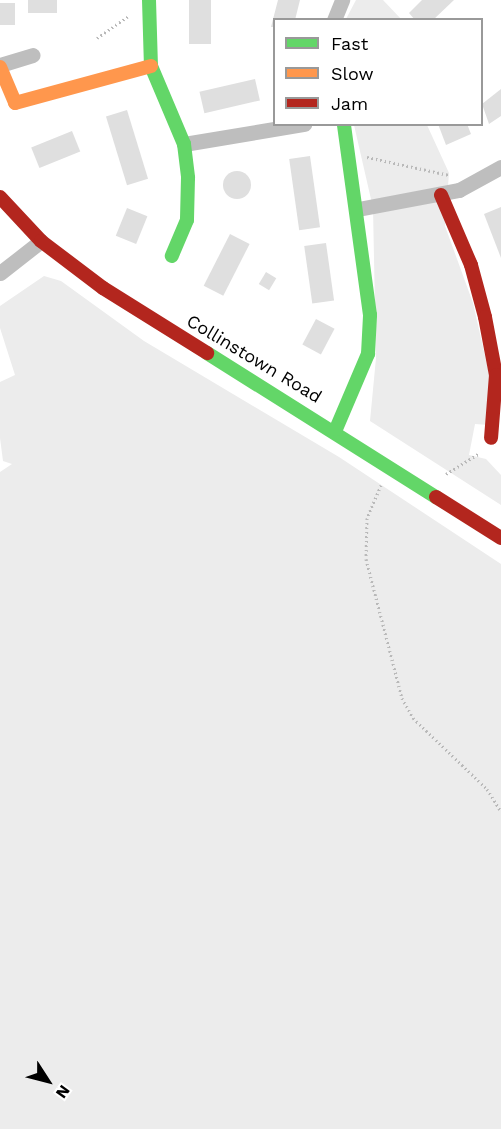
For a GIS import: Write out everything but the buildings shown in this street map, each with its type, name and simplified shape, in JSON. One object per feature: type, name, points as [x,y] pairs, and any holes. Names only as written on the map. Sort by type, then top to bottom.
[{"type":"street","points":[[149,0],[151,66],[184,144],[187,220],[172,256]]},
{"type":"street","points":[[335,18],[342,0]]},
{"type":"street","points":[[33,56],[0,66],[15,103],[151,66]]},
{"type":"street","points":[[184,144],[292,126]]},
{"type":"street","points":[[336,429],[368,354],[370,315],[358,209],[345,126]]},
{"type":"street","points":[[358,209],[441,195],[501,167]]},
{"type":"street","points":[[441,195],[471,265],[485,317],[496,375],[491,438]]},
{"type":"street","name":"Collinstown Road","points":[[0,196],[41,242],[103,288],[336,429],[501,538]]},
{"type":"street","points":[[0,273],[41,242]]},
{"type":"path","points":[[97,38],[123,17],[138,14]]},
{"type":"path","points":[[360,155],[453,176]]},
{"type":"path","points":[[446,474],[472,453],[482,454]]},
{"type":"path","points":[[381,485],[367,518],[366,559],[402,698],[413,718],[487,789],[501,811]]},
{"type":"shaded area","points":[[356,0],[383,0],[400,18],[347,18]]},
{"type":"shaded area","points":[[354,126],[427,126],[449,173],[445,226],[473,303],[490,378],[489,425],[475,424],[469,455],[486,459],[501,475],[501,505],[370,421],[376,358],[373,208]]},
{"type":"shaded area","points":[[44,276],[61,281],[144,341],[339,457],[501,564],[501,1129],[0,1129],[0,472],[12,464],[3,461],[0,438],[0,382],[15,375],[0,328],[0,306]]},
{"type":"traffic: fast","points":[[149,0],[151,66],[184,144],[188,178],[187,220],[172,256]]},
{"type":"traffic: fast","points":[[336,429],[368,354],[370,315],[344,126]]},
{"type":"traffic: fast","points":[[207,353],[436,497]]},
{"type":"traffic: slow","points":[[0,67],[15,103],[151,66]]},
{"type":"traffic: jam","points":[[441,195],[471,265],[485,317],[496,375],[491,438]]},
{"type":"traffic: jam","points":[[0,197],[41,241],[103,288],[207,353]]},
{"type":"traffic: jam","points":[[436,497],[501,538]]}]
